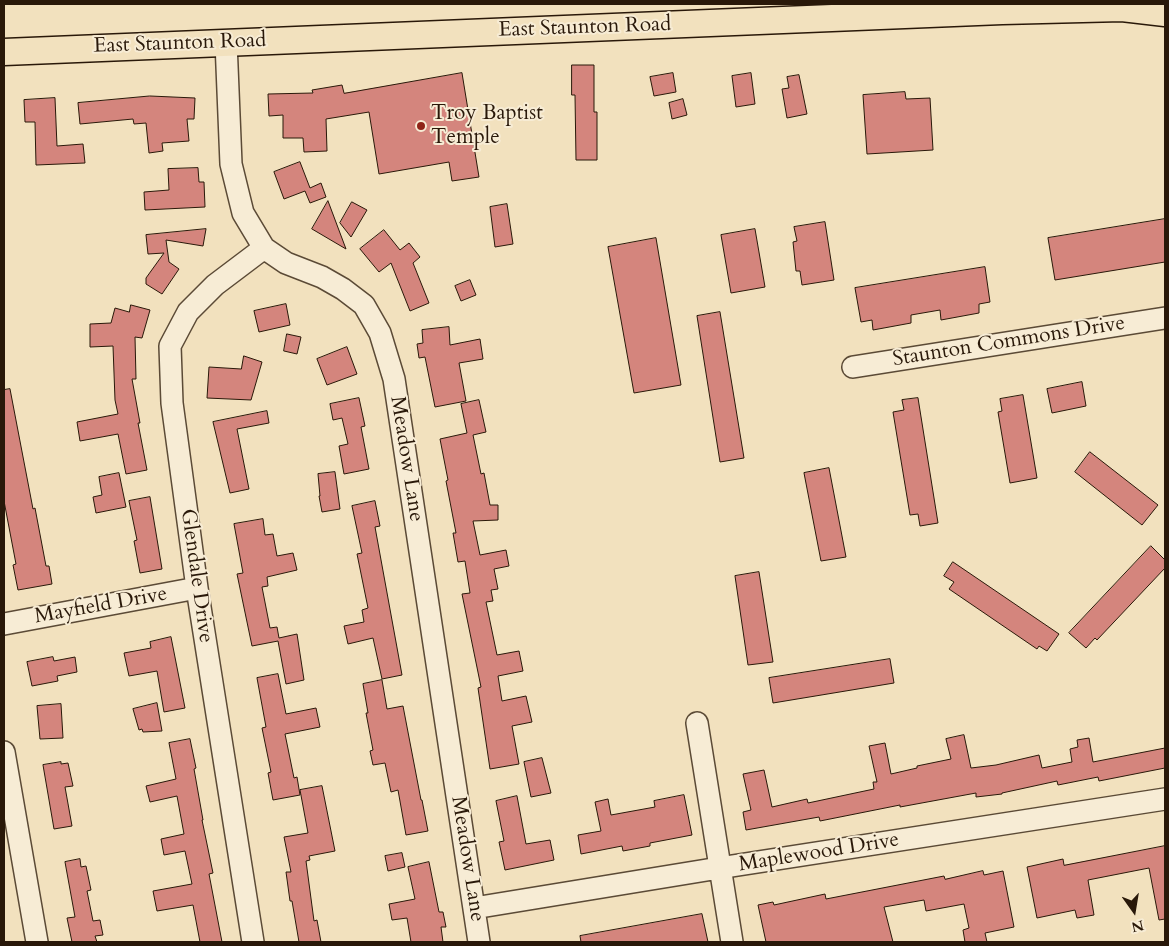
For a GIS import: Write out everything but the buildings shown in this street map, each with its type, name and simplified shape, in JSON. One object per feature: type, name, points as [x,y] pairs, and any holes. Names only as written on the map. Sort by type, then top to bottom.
[{"type":"main road","name":"East Staunton Road","points":[[4,52],[1002,11],[1122,8],[1165,13]]},
{"type":"street","name":"Meadow Lane","points":[[226,42],[231,164],[243,213],[264,248],[286,263],[322,277],[343,289],[364,305],[380,333],[394,379],[479,942]]},
{"type":"street","name":"Glendale Drive","points":[[253,942],[197,588],[172,403],[170,346],[188,312],[215,285],[264,248]]},
{"type":"street","name":"Staunton Commons Drive","points":[[853,367],[1165,318]]},
{"type":"street","name":"Mayfield Drive","points":[[4,624],[197,588]]},
{"type":"street","points":[[697,723],[732,942]]},
{"type":"street","points":[[4,752],[37,942]]},
{"type":"street","name":"Maplewood Drive","points":[[474,908],[1165,799]]},
{"type":"place","name":"Troy Baptist Temple","points":[[421,126]]}]
